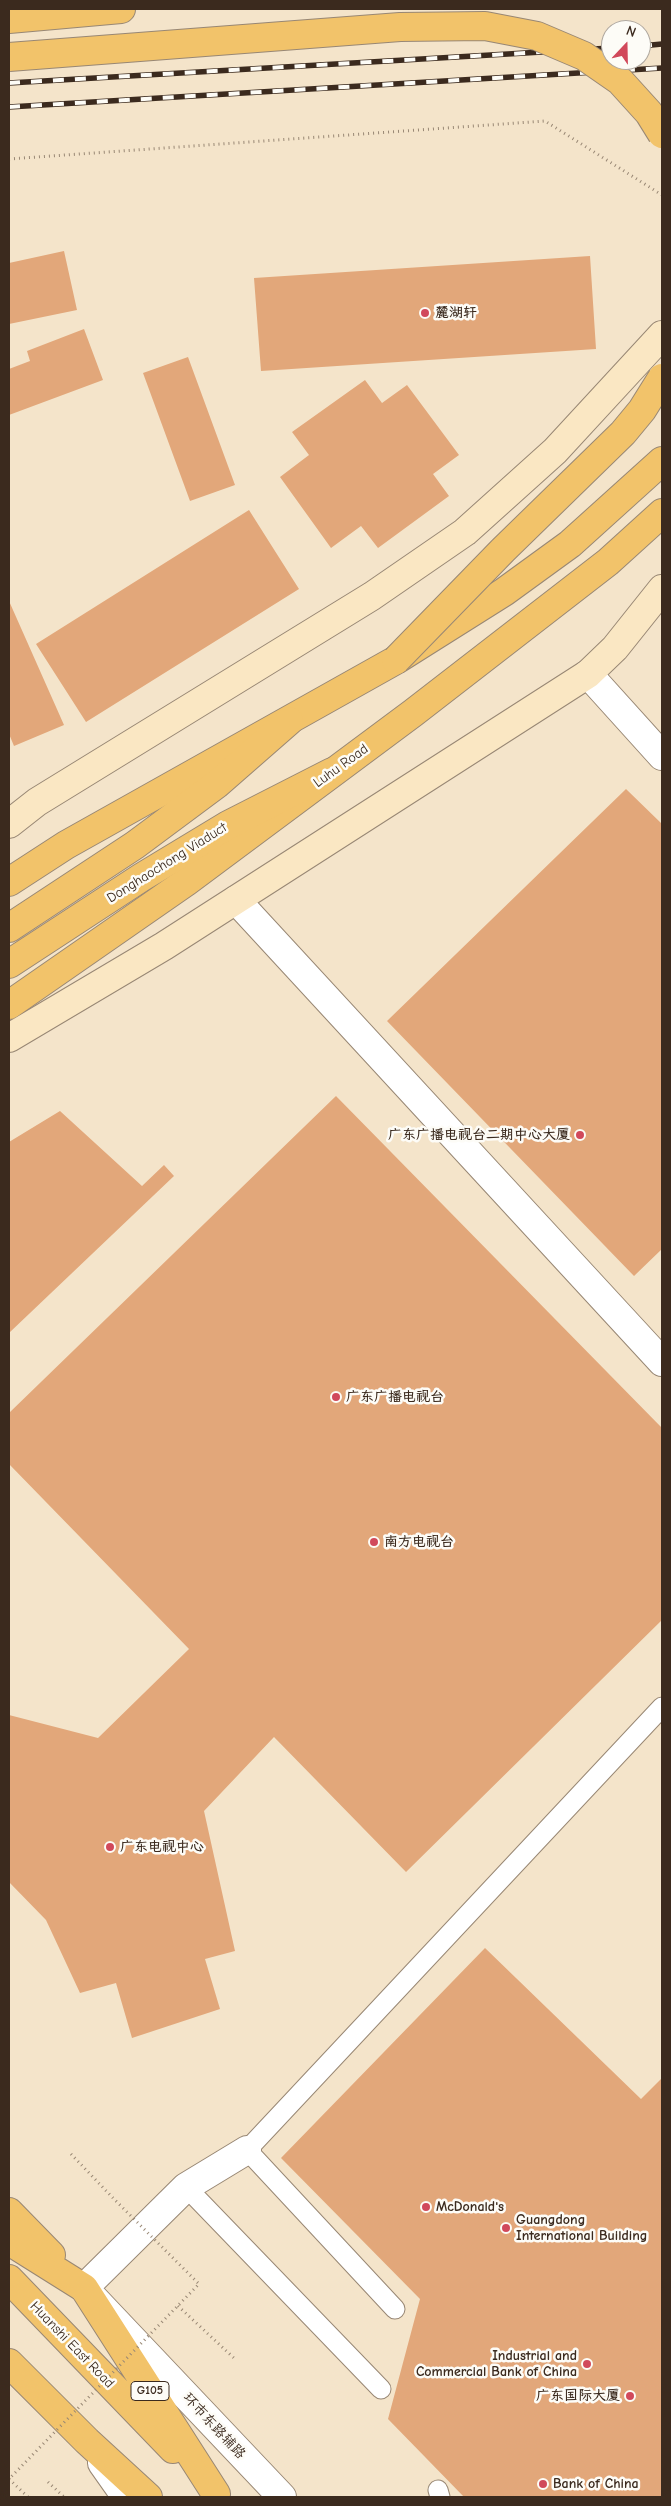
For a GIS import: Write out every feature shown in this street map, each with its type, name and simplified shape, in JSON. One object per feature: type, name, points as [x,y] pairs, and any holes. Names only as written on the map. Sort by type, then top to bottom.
[{"type":"main road","points":[[9,19],[121,9]]},
{"type":"main road","points":[[9,57],[409,26],[485,26],[537,36],[584,56],[620,81],[649,113],[662,134]]},
{"type":"main road","points":[[396,660],[503,550],[623,434],[642,410],[662,378]]},
{"type":"main road","points":[[9,882],[66,845],[396,660],[504,592],[570,544],[662,461]]},
{"type":"main road","name":"Luhu Road","points":[[9,1005],[186,882],[332,772],[413,714],[608,562],[662,513]]},
{"type":"main road","points":[[9,928],[135,845],[217,784],[289,721]]},
{"type":"main road","name":"Donghaochong Viaduct","points":[[9,964],[228,825],[332,772]]},
{"type":"main road","name":"G105","points":[[9,2212],[84,2288],[218,2496]]},
{"type":"main road","points":[[9,2241],[84,2288]]},
{"type":"main road","name":"Huanshi East Road","points":[[9,2279],[218,2496]]},
{"type":"main road","points":[[9,2363],[87,2441],[148,2497]]},
{"type":"street","points":[[9,824],[37,802],[372,596],[464,532],[555,451],[662,335]]},
{"type":"street","points":[[9,1038],[164,946],[588,674],[615,648],[662,589]]},
{"type":"street","points":[[588,674],[662,756]]},
{"type":"street","points":[[236,900],[662,1362]]},
{"type":"street","points":[[84,2288],[186,2187],[247,2150]]},
{"type":"street","name":"环市东路辅路","points":[[84,2288],[282,2497]]},
{"type":"street","points":[[87,2441],[126,2497]]},
{"type":"lane","points":[[395,2309],[247,2150],[662,1707]]},
{"type":"lane","points":[[186,2187],[381,2389]]},
{"type":"path","points":[[9,159],[545,121],[662,194]]},
{"type":"path","points":[[28,2497],[9,2479],[199,2284],[71,2154]]},
{"type":"path","points":[[178,2306],[235,2359]]},
{"type":"path","points":[[48,2482],[64,2497]]},
{"type":"building","points":[[64,251],[77,310],[9,324],[9,263]]},
{"type":"building","name":"麓湖轩","points":[[590,256],[596,349],[261,371],[254,278]]},
{"type":"building","points":[[84,329],[103,380],[9,415],[9,369],[30,361],[27,351]]},
{"type":"building","points":[[188,357],[235,485],[190,501],[143,373]]},
{"type":"building","points":[[365,380],[382,403],[407,385],[459,455],[433,474],[449,496],[378,548],[361,526],[331,548],[280,477],[309,455],[292,432]]},
{"type":"building","points":[[249,510],[299,589],[86,722],[36,644]]},
{"type":"building","points":[[9,601],[64,725],[14,746],[9,734]]},
{"type":"building","name":"广东广播电视台二期中心大厦","points":[[626,789],[662,824],[662,1249],[634,1276],[387,1021]]},
{"type":"building","name":"南方电视台","points":[[336,1096],[662,1428],[662,1620],[406,1872],[274,1737],[204,1811],[235,1951],[205,1959],[220,2009],[132,2038],[116,1983],[80,1993],[46,1920],[9,1882],[9,1715],[98,1738],[189,1649],[9,1464],[9,1413]]},
{"type":"building","points":[[60,1111],[142,1186],[164,1165],[174,1176],[9,1333],[9,1142]]},
{"type":"building","name":"Guangdong International Building","points":[[485,1948],[641,2099],[662,2078],[662,2497],[464,2497],[388,2419],[420,2299],[281,2158]]},
{"type":"railway","points":[[651,45],[662,44]]},
{"type":"railway","points":[[9,83],[601,49]]},
{"type":"railway","points":[[9,107],[662,68]]},
{"type":"place","name":"麓湖轩","points":[[425,313]]},
{"type":"place","name":"广东广播电视台二期中心大厦","points":[[580,1135]]},
{"type":"place","name":"广东广播电视台","points":[[336,1397]]},
{"type":"place","name":"南方电视台","points":[[374,1542]]},
{"type":"place","name":"广东电视中心","points":[[110,1847]]},
{"type":"place","name":"McDonald's","points":[[426,2207]]},
{"type":"place","name":"Guangdong International Building","points":[[506,2228]]},
{"type":"place","name":"Industrial and Commercial Bank of China","points":[[587,2364]]},
{"type":"place","name":"广东国际大厦","points":[[630,2396]]},
{"type":"place","name":"Bank of China","points":[[543,2484]]}]
